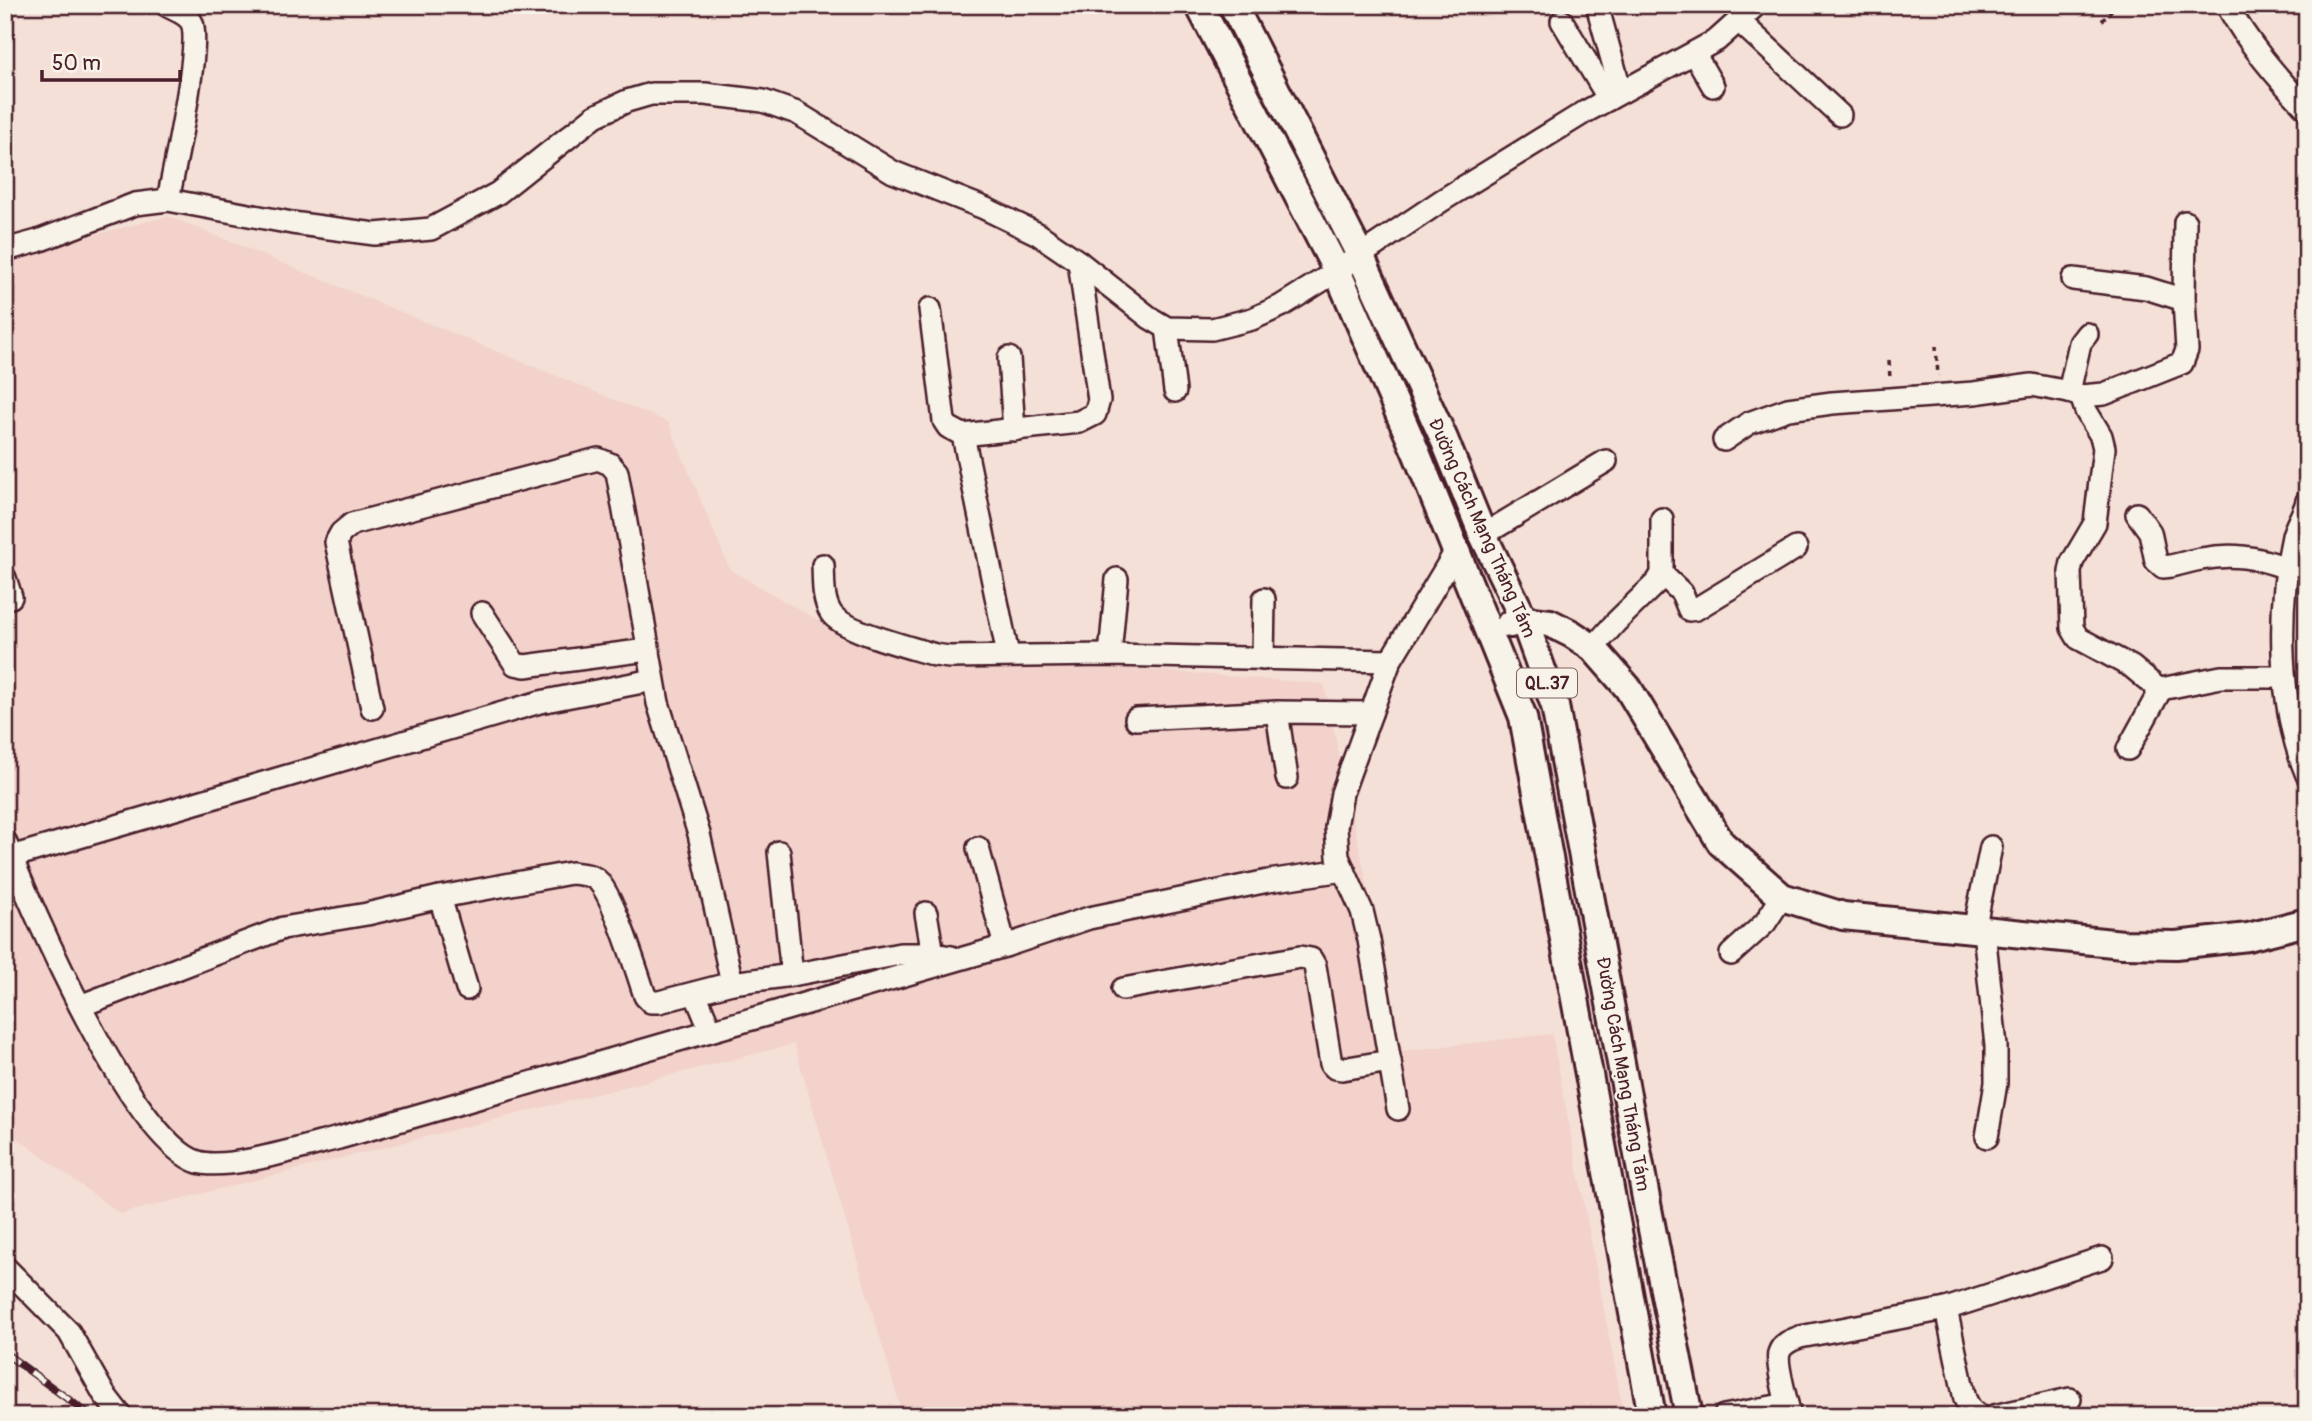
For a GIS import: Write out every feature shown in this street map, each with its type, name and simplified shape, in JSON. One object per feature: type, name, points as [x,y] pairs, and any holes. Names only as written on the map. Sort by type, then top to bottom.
[{"type":"main road","name":"Đường Cách Mạng Tháng Tám","points":[[1199,5],[1337,271],[1416,452],[1523,717],[1652,1416]]},
{"type":"main road","name":"Đường Cách Mạng Tháng Tám","points":[[1233,5],[1360,255],[1444,439],[1483,535],[1524,620],[1555,706],[1689,1416]]},
{"type":"main road","points":[[1488,629],[1524,620],[1550,623],[1593,648],[1628,688],[1721,843],[1782,897],[1843,916],[2123,944],[2176,945],[2248,937],[2307,922]]},
{"type":"street","points":[[166,5],[187,16],[194,31],[190,80],[169,200]]},
{"type":"street","points":[[1597,5],[1615,96]]},
{"type":"street","points":[[5,250],[38,241],[135,204],[169,200],[292,223],[375,234],[432,229],[498,192],[595,116],[627,101],[651,94],[705,94],[763,102],[797,113],[893,172],[984,208],[1038,234],[1167,328],[1212,329],[1252,320],[1281,306],[1441,201],[1615,96],[1717,40],[1756,5]]},
{"type":"street","points":[[2227,5],[2238,26],[2277,78],[2307,110]]},
{"type":"street","points":[[1562,20],[1615,96]]},
{"type":"street","points":[[1739,21],[1840,115]]},
{"type":"street","points":[[1694,53],[1713,86]]},
{"type":"street","points":[[1724,440],[1749,423],[1788,409],[1832,402],[1939,396],[2032,385],[2075,394],[2112,392],[2182,363],[2187,350],[2185,222]]},
{"type":"street","points":[[930,309],[944,421],[948,427],[963,435],[1079,422],[1096,414],[1099,400],[1079,262]]},
{"type":"street","points":[[2074,279],[2146,288],[2185,300]]},
{"type":"street","points":[[1167,328],[1175,391]]},
{"type":"street","points":[[2087,334],[2080,343],[2075,394],[2101,436],[2104,448],[2095,523],[2072,562],[2070,572],[2072,628],[2078,638],[2132,667],[2161,689],[2221,677],[2284,677]]},
{"type":"street","points":[[1009,358],[1014,430]]},
{"type":"street","points":[[963,435],[1008,655]]},
{"type":"street","points":[[372,708],[336,542],[341,533],[352,524],[598,459],[610,464],[617,472],[658,703],[699,834],[732,983]]},
{"type":"street","points":[[1483,535],[1606,461]]},
{"type":"street","points":[[2307,501],[2294,533],[2287,568],[2284,609],[2284,677],[2290,718],[2307,775]]},
{"type":"street","points":[[2137,514],[2150,532],[2156,561],[2163,567],[2200,559],[2236,556],[2257,557],[2287,568]]},
{"type":"street","points":[[1593,648],[1662,574],[1662,519]]},
{"type":"street","points":[[1662,574],[1682,593],[1689,610],[1696,609],[1796,548]]},
{"type":"street","points":[[1398,1109],[1362,911],[1338,857],[1336,827],[1342,793],[1390,661],[1456,551]]},
{"type":"street","points":[[823,565],[825,599],[832,615],[848,627],[935,655],[1110,655],[1390,661]]},
{"type":"street","points":[[1110,655],[1117,579]]},
{"type":"street","points":[[1263,659],[1264,599]]},
{"type":"street","points":[[482,613],[515,664],[525,666],[648,650]]},
{"type":"street","points":[[653,680],[540,702],[8,849],[80,1006],[128,1093],[181,1155],[200,1163],[227,1164],[339,1138],[710,1029],[961,959],[1089,918],[1268,881],[1344,870]]},
{"type":"street","points":[[2128,749],[2161,689]]},
{"type":"street","points":[[1136,719],[1277,712],[1371,713]]},
{"type":"street","points":[[1277,712],[1287,778]]},
{"type":"street","points":[[1987,1137],[1996,1083],[1996,1046],[1979,931],[1991,847]]},
{"type":"street","points":[[978,848],[1005,946]]},
{"type":"street","points":[[779,852],[792,975]]},
{"type":"street","points":[[80,1006],[283,928],[571,873],[585,874],[596,879],[607,895],[645,996],[651,1002],[732,983],[792,975],[900,954],[933,954],[961,959]]},
{"type":"street","points":[[440,897],[467,989]]},
{"type":"street","points":[[1731,954],[1765,923],[1782,897]]},
{"type":"street","points":[[926,913],[933,954]]},
{"type":"street","points":[[1123,989],[1300,957],[1311,959],[1315,967],[1331,1064],[1342,1069],[1390,1061]]},
{"type":"street","points":[[695,993],[710,1029]]},
{"type":"street","points":[[1724,1416],[1788,1410],[1777,1356],[1783,1345],[1800,1336],[1946,1309],[2102,1258]]},
{"type":"street","points":[[5,1267],[69,1332],[104,1394],[121,1416]]},
{"type":"street","points":[[1946,1309],[1965,1399],[1971,1410],[1979,1416]]},
{"type":"street","points":[[1994,1416],[2070,1399]]},
{"type":"path","points":[[2102,21],[2116,5]]},
{"type":"path","points":[[1936,346],[1939,396]]},
{"type":"shaded area","points":[[168,216],[668,422],[730,570],[865,647],[1324,684],[1403,1051],[1552,1034],[1624,1416],[903,1416],[794,1044],[120,1214],[5,1129],[5,258]]},
{"type":"railway","points":[[5,1353],[91,1416]]}]
